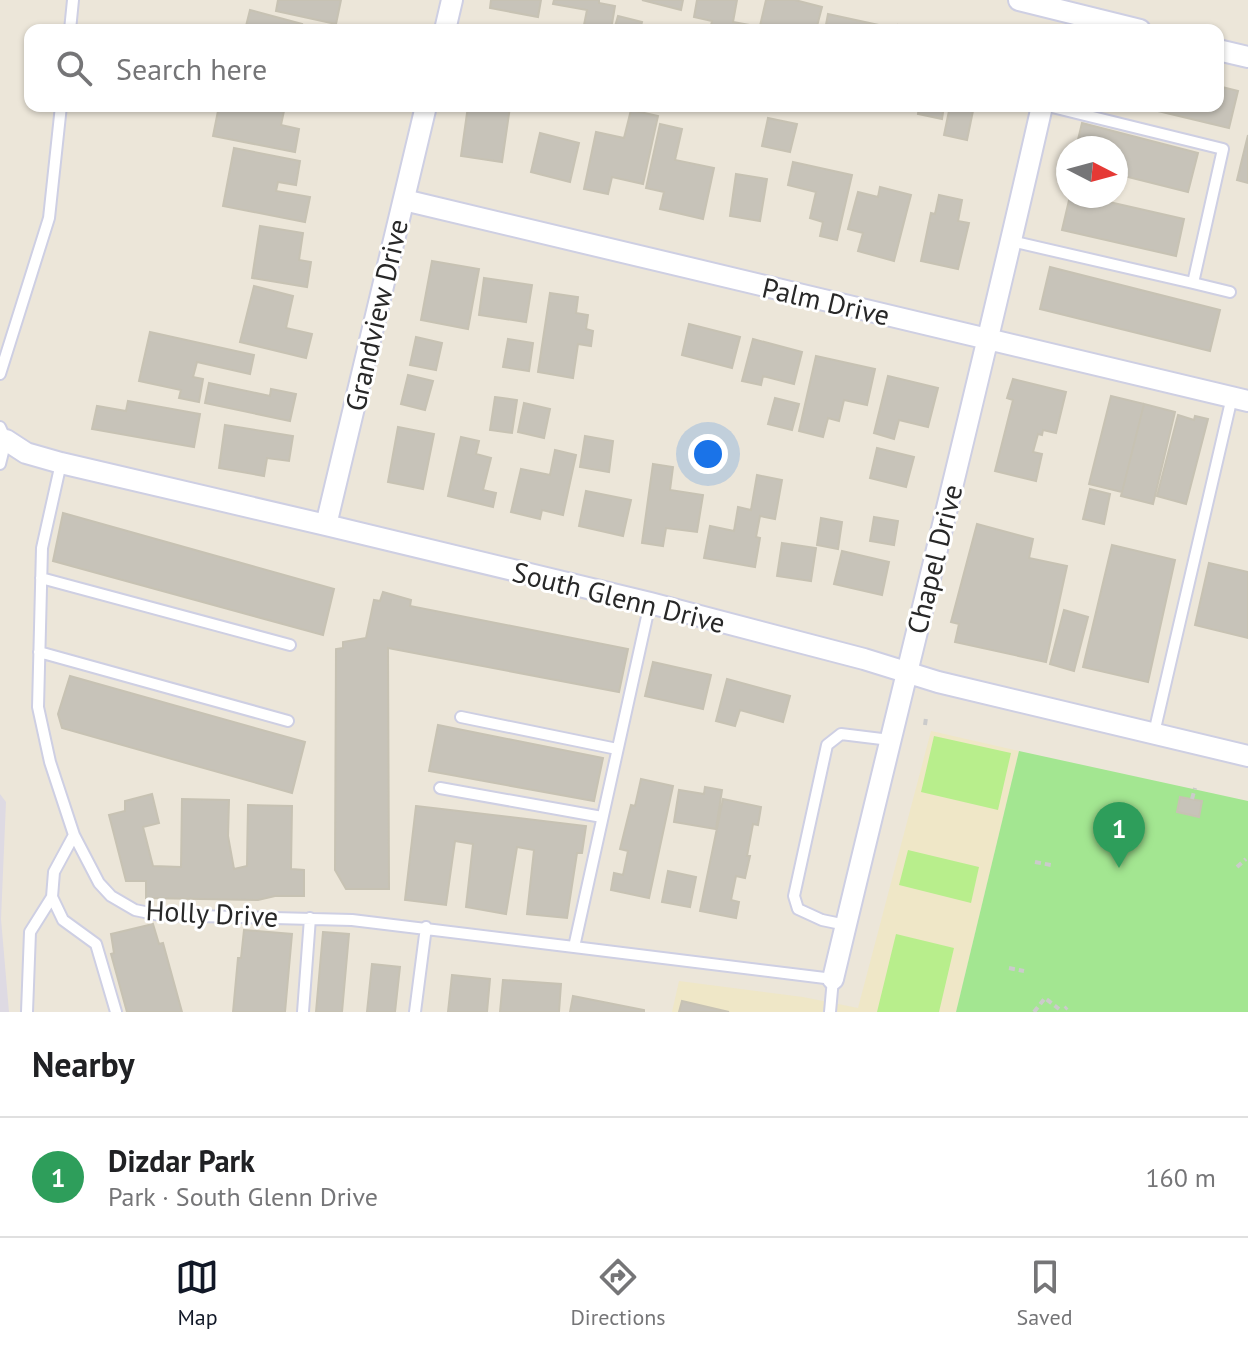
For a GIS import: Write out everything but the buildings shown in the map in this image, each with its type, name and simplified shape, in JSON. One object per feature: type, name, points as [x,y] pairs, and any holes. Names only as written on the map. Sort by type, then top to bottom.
[{"type":"street","points":[[446,24],[452,0]]},
{"type":"street","points":[[1019,0],[1062,20],[1093,24]]},
{"type":"street","points":[[1224,51],[1248,57]]},
{"type":"street","name":"Grandview Drive","points":[[326,525],[425,112]]},
{"type":"street","name":"Chapel Drive","points":[[833,979],[1043,112]]},
{"type":"street","name":"Palm Drive","points":[[404,200],[1240,399]]},
{"type":"street","name":"South Glenn Drive","points":[[3,433],[26,453],[61,463],[650,603],[864,659],[934,681],[1248,756]]},
{"type":"lane","points":[[71,24],[73,0]]},
{"type":"lane","points":[[0,374],[49,218],[60,112]]},
{"type":"lane","points":[[1070,112],[1223,149],[1193,283]]},
{"type":"lane","points":[[1011,241],[1230,292]]},
{"type":"lane","points":[[1154,733],[1240,399]]},
{"type":"lane","points":[[0,464],[3,433]]},
{"type":"lane","name":"Holly Drive","points":[[61,463],[42,548],[38,707],[50,762],[74,835],[99,883],[111,896],[135,910],[159,915],[310,918],[426,927],[833,979]]},
{"type":"lane","points":[[41,578],[290,645]]},
{"type":"lane","points":[[574,947],[650,603]]},
{"type":"lane","points":[[39,652],[288,721]]},
{"type":"lane","points":[[461,717],[617,749]]},
{"type":"lane","points":[[846,925],[822,920],[798,909],[794,896],[827,745],[841,734],[890,740]]},
{"type":"lane","points":[[440,788],[602,817]]},
{"type":"lane","points":[[27,1012],[30,932],[52,897],[54,872],[74,835]]},
{"type":"lane","points":[[52,897],[63,920],[96,944],[116,1012]]},
{"type":"lane","points":[[303,1012],[310,918]]},
{"type":"lane","points":[[415,1012],[426,927]]},
{"type":"lane","name":"Chapel Drive","points":[[830,1012],[833,979]]},
{"type":"path","points":[[925,725],[926,718]]},
{"type":"path","points":[[1192,799],[1195,788]]},
{"type":"path","points":[[1237,867],[1246,859]]},
{"type":"path","points":[[1035,862],[1051,865]]},
{"type":"path","points":[[1009,968],[1024,971]]},
{"type":"path","points":[[1034,1012],[1045,998],[1064,1008]]},
{"type":"shaded area","points":[[931,731],[1019,751],[956,1012],[672,1012],[679,981],[803,997],[858,1008]]},
{"type":"shaded area","points":[[0,794],[6,802],[1,919],[9,1012],[0,1012]]},
{"type":"green space","points":[[934,736],[1011,753],[998,810],[921,792]]},
{"type":"green space","points":[[1019,751],[1248,801],[1248,1012],[956,1012]]},
{"type":"green space","points":[[908,850],[979,867],[971,903],[899,885]]},
{"type":"green space","points":[[896,934],[954,948],[939,1012],[877,1012]]},
{"type":"place","name":"Dizdar Park","points":[[1119,868]]}]
